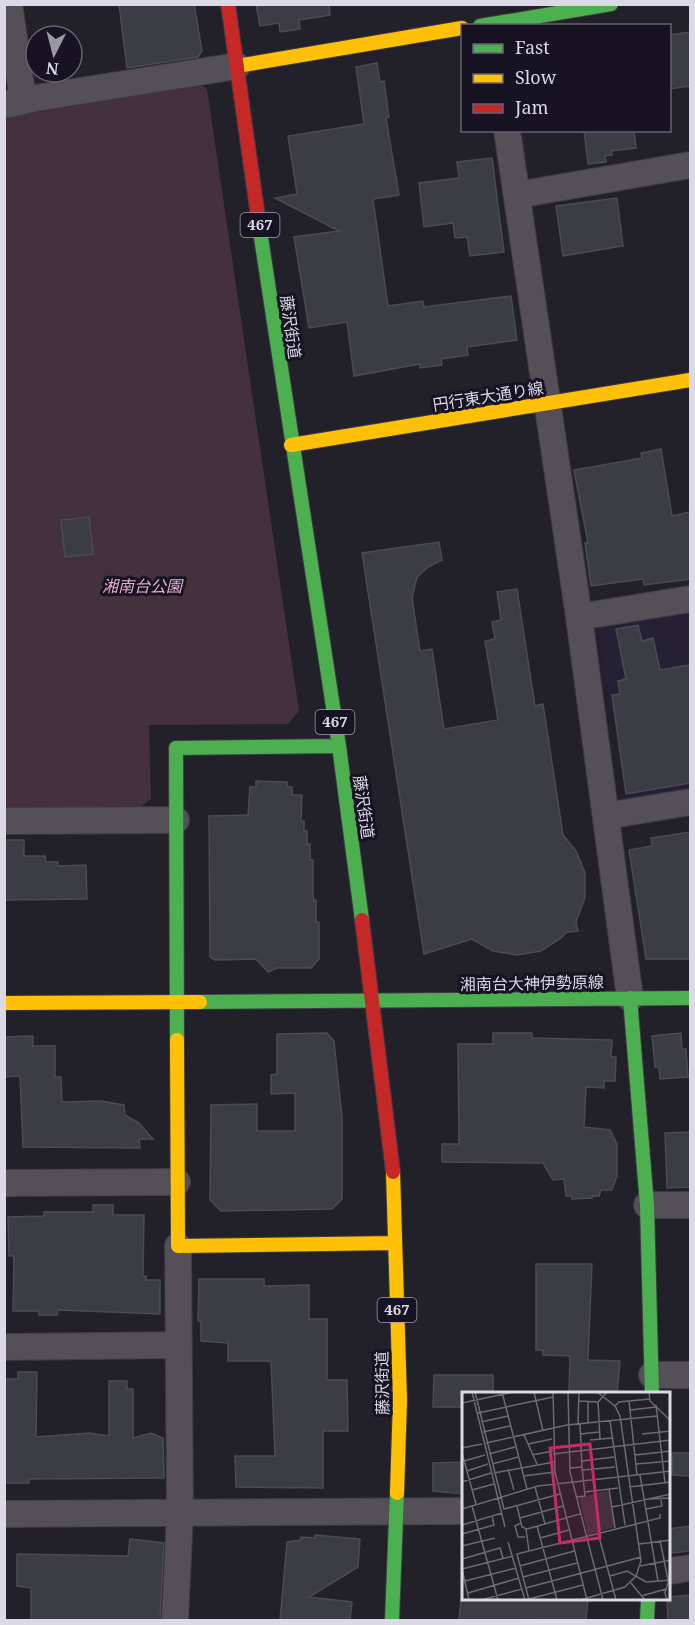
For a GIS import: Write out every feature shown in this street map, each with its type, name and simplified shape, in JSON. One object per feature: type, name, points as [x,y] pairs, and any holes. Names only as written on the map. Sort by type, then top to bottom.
[{"type":"main road","name":"藤沢街道","points":[[228,4],[291,445],[339,746],[373,1000],[393,1176],[400,1400],[392,1620]]},
{"type":"main road","points":[[487,20],[611,4]]},
{"type":"main road","points":[[237,66],[461,28]]},
{"type":"main road","name":"円行東大通り線","points":[[291,445],[690,380]]},
{"type":"main road","points":[[339,746],[176,748],[178,1246],[395,1243]]},
{"type":"main road","points":[[630,998],[647,1205],[652,1385]]},
{"type":"main road","name":"湘南台大神伊勢原線","points":[[4,1003],[690,998]]},
{"type":"main road","points":[[647,1620],[648,1601]]},
{"type":"street","points":[[9,4],[14,103],[237,66]]},
{"type":"street","points":[[507,132],[549,403],[630,998]]},
{"type":"street","points":[[517,195],[690,165]]},
{"type":"street","points":[[579,617],[690,599]]},
{"type":"street","points":[[606,816],[690,802]]},
{"type":"street","points":[[4,821],[176,820]]},
{"type":"street","points":[[4,1183],[177,1182]]},
{"type":"street","points":[[647,1205],[690,1205]]},
{"type":"street","points":[[175,1620],[180,1512],[178,1246]]},
{"type":"street","points":[[4,1347],[179,1345]]},
{"type":"street","points":[[652,1385],[690,1375]]},
{"type":"street","points":[[4,1514],[462,1511]]},
{"type":"street","points":[[671,1571],[690,1568]]},
{"type":"shaded area","points":[[690,610],[690,792],[627,803],[597,626]]},
{"type":"green space","name":"湘南台公園","points":[[200,84],[207,89],[299,711],[288,724],[149,725],[151,799],[139,808],[5,808],[5,118]]},
{"type":"building","points":[[119,4],[194,4],[202,51],[198,57],[127,68]]},
{"type":"building","points":[[256,4],[329,4],[330,15],[299,20],[300,29],[280,32],[279,23],[260,26]]},
{"type":"building","points":[[690,32],[690,86],[671,89],[671,35]]},
{"type":"building","points":[[377,63],[380,82],[384,81],[389,117],[386,118],[399,195],[373,199],[388,306],[423,301],[424,307],[511,296],[517,340],[467,347],[468,355],[441,359],[442,365],[420,368],[420,364],[354,376],[347,322],[309,328],[294,237],[339,231],[275,198],[297,194],[288,136],[364,124],[356,67]]},
{"type":"building","points":[[584,132],[634,132],[636,148],[611,151],[612,155],[605,156],[606,162],[588,164]]},
{"type":"building","points":[[492,158],[504,252],[470,256],[467,237],[455,238],[453,223],[424,227],[419,183],[459,178],[457,162]]},
{"type":"building","points":[[617,198],[623,246],[563,256],[556,206]]},
{"type":"building","points":[[661,449],[672,516],[690,512],[690,579],[644,585],[643,579],[591,586],[585,543],[588,543],[574,470],[642,458],[641,453]]},
{"type":"building","points":[[89,517],[93,554],[65,557],[61,520]]},
{"type":"building","points":[[439,542],[442,560],[428,567],[417,577],[412,598],[420,651],[432,649],[444,729],[498,720],[485,641],[495,639],[492,622],[501,620],[497,592],[517,589],[535,706],[543,704],[563,835],[576,851],[585,873],[585,897],[576,922],[578,931],[567,932],[541,951],[517,955],[493,951],[472,939],[424,954],[362,553]]},
{"type":"building","points":[[638,625],[642,641],[653,638],[660,670],[690,665],[690,783],[626,794],[612,695],[620,694],[618,681],[626,679],[616,629]]},
{"type":"building","points":[[256,781],[287,782],[287,787],[292,787],[292,795],[302,795],[301,821],[304,821],[304,831],[307,831],[307,844],[310,844],[310,860],[313,860],[313,894],[314,901],[316,900],[316,922],[319,922],[319,959],[311,968],[277,968],[268,972],[256,959],[215,960],[210,957],[209,816],[248,815],[250,787],[256,787]]},
{"type":"building","points":[[690,832],[690,959],[646,959],[629,850],[652,846],[651,838]]},
{"type":"building","points":[[4,840],[24,840],[24,856],[45,856],[46,862],[58,862],[58,866],[86,865],[87,899],[4,900]]},
{"type":"building","points":[[327,1033],[334,1041],[342,1117],[342,1199],[332,1209],[221,1211],[210,1200],[211,1105],[257,1104],[257,1131],[295,1131],[295,1093],[271,1094],[271,1075],[277,1074],[277,1034]]},
{"type":"building","points":[[493,1033],[532,1033],[532,1038],[612,1040],[611,1057],[616,1057],[615,1081],[604,1081],[604,1088],[586,1087],[584,1127],[610,1130],[617,1144],[617,1176],[612,1190],[601,1190],[599,1196],[592,1196],[592,1198],[572,1199],[572,1196],[566,1196],[564,1179],[553,1180],[543,1163],[442,1162],[442,1144],[459,1144],[458,1044],[493,1044]]},
{"type":"building","points":[[681,1033],[682,1049],[686,1049],[688,1077],[660,1079],[659,1067],[655,1067],[652,1036]]},
{"type":"building","points":[[33,1036],[33,1046],[55,1046],[55,1077],[61,1077],[62,1102],[101,1101],[124,1105],[125,1115],[139,1123],[153,1139],[139,1139],[140,1148],[23,1147],[20,1076],[4,1077],[4,1037]]},
{"type":"building","points":[[690,1132],[690,1187],[667,1188],[665,1133]]},
{"type":"building","points":[[93,1205],[113,1205],[113,1215],[144,1215],[143,1276],[146,1276],[146,1280],[160,1280],[160,1314],[58,1310],[57,1315],[39,1315],[39,1311],[13,1311],[14,1256],[9,1256],[8,1217],[44,1216],[44,1212],[93,1212]]},
{"type":"building","points":[[536,1264],[592,1264],[588,1360],[620,1361],[617,1392],[569,1392],[570,1356],[543,1355],[543,1350],[536,1350]]},
{"type":"building","points":[[199,1279],[264,1279],[264,1286],[309,1285],[309,1319],[327,1319],[327,1380],[347,1380],[348,1431],[323,1431],[323,1488],[236,1487],[235,1456],[275,1456],[271,1361],[228,1361],[228,1343],[201,1341],[201,1321],[198,1321]]},
{"type":"building","points":[[18,1372],[37,1372],[36,1437],[89,1433],[109,1436],[109,1381],[127,1381],[127,1389],[133,1389],[133,1438],[151,1433],[163,1438],[164,1478],[29,1479],[29,1483],[4,1483],[4,1379],[18,1379]]},
{"type":"building","points":[[434,1375],[493,1375],[493,1392],[462,1392],[462,1407],[433,1407]]},
{"type":"building","points":[[672,1453],[690,1453],[690,1476],[672,1475]]},
{"type":"building","points":[[462,1462],[462,1494],[433,1491],[433,1463]]},
{"type":"building","points":[[690,1526],[690,1551],[671,1553],[671,1529]]},
{"type":"building","points":[[315,1535],[360,1539],[358,1567],[309,1597],[352,1602],[350,1620],[280,1620],[287,1542],[301,1540],[301,1537],[315,1538]]},
{"type":"building","points":[[130,1539],[164,1543],[160,1620],[31,1620],[31,1588],[17,1586],[17,1554],[128,1556]]},
{"type":"building","points":[[690,1595],[690,1620],[668,1620],[667,1601],[671,1601],[671,1597]]},
{"type":"building","points":[[461,1599],[462,1601],[588,1601],[586,1619],[459,1620]]},
{"type":"traffic: fast","points":[[492,24],[611,4]]},
{"type":"traffic: fast","points":[[260,231],[339,746],[362,920]]},
{"type":"traffic: fast","points":[[177,1040],[176,748],[339,746]]},
{"type":"traffic: fast","points":[[630,998],[647,1205],[652,1392]]},
{"type":"traffic: fast","points":[[200,1002],[690,998]]},
{"type":"traffic: fast","points":[[392,1620],[397,1493]]},
{"type":"traffic: fast","points":[[647,1620],[648,1601]]},
{"type":"traffic: slow","points":[[237,66],[461,28]]},
{"type":"traffic: slow","points":[[291,445],[690,380]]},
{"type":"traffic: slow","points":[[4,1003],[200,1002]]},
{"type":"traffic: slow","points":[[177,1040],[178,1246],[395,1243]]},
{"type":"traffic: slow","points":[[393,1172],[400,1400],[397,1493]]},
{"type":"traffic: jam","points":[[228,4],[260,231]]},
{"type":"traffic: jam","points":[[362,920],[393,1172]]}]
